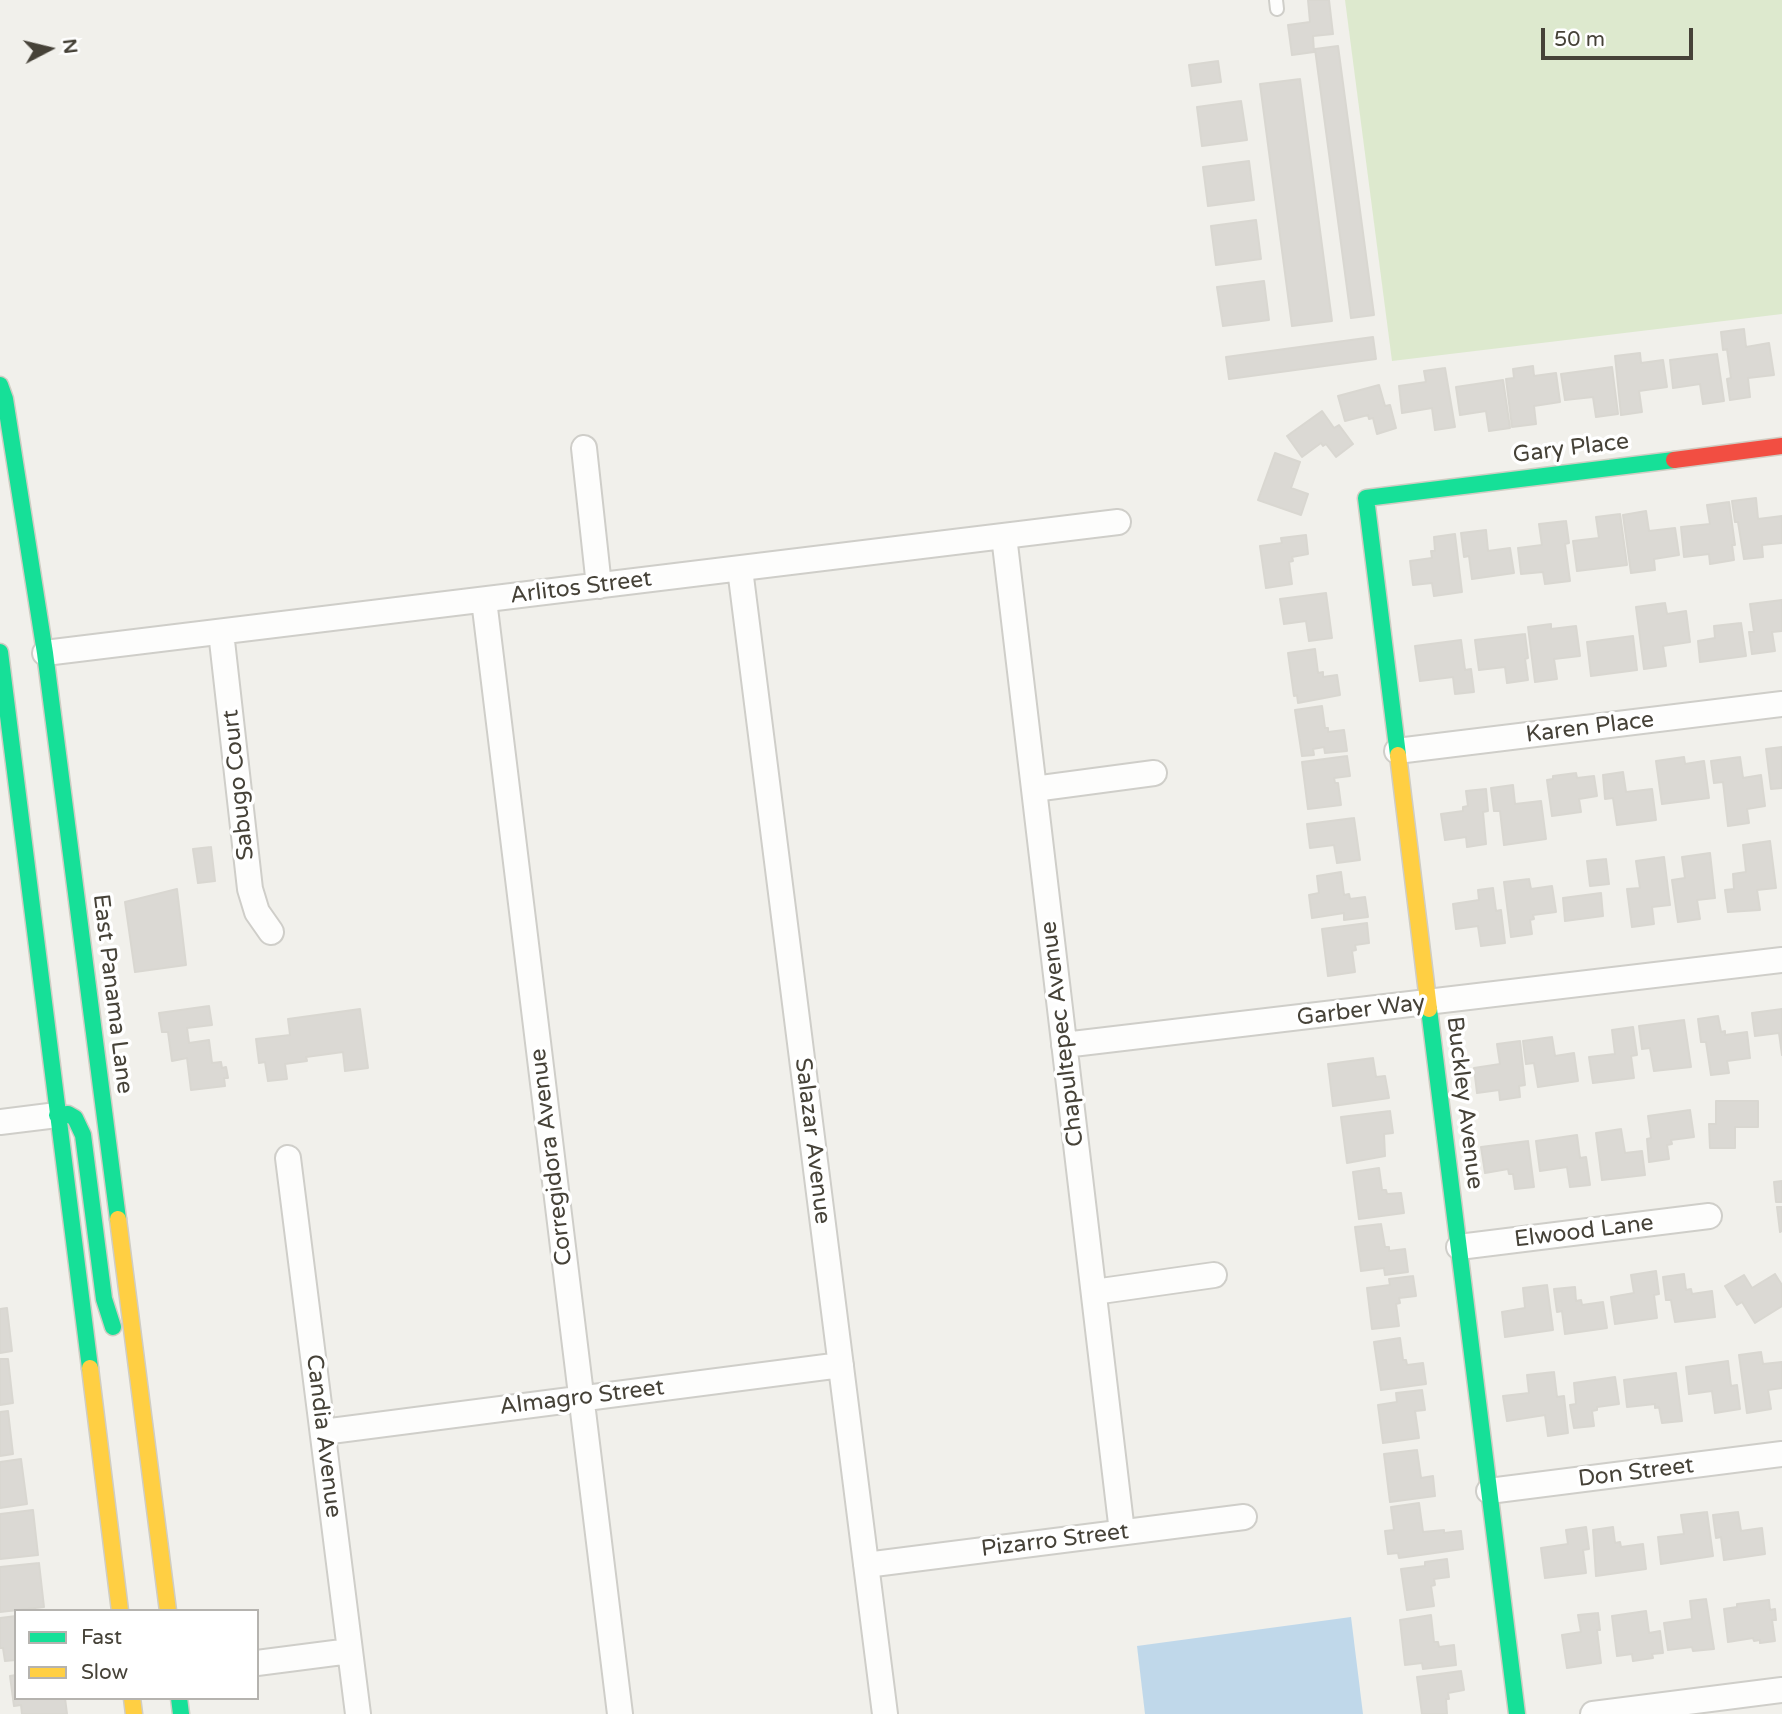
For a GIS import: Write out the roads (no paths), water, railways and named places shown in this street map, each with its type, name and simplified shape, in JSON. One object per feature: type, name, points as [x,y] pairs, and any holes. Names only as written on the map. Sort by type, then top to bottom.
[{"type":"main road","name":"East Panama Lane","points":[[0,385],[5,399],[167,1609]]},
{"type":"main road","name":"Gary Place","points":[[1366,498],[1782,446]]},
{"type":"main road","name":"Buckley Avenue","points":[[1366,498],[1517,1714]]},
{"type":"main road","points":[[0,652],[120,1609]]},
{"type":"main road","points":[[57,1115],[68,1114],[75,1118],[83,1135],[104,1299],[115,1333],[136,1365]]},
{"type":"main road","points":[[94,1407],[119,1467]]},
{"type":"street","points":[[583,448],[599,586]]},
{"type":"street","name":"Arlitos Street","points":[[36,646],[222,632],[1118,522]]},
{"type":"street","name":"Chapultepec Avenue","points":[[1004,536],[1122,1532]]},
{"type":"street","name":"Salazar Avenue","points":[[740,569],[885,1714]]},
{"type":"street","name":"Corregidora Avenue","points":[[484,600],[621,1714]]},
{"type":"street","name":"Sabugo Court","points":[[222,632],[250,889],[257,912],[271,932]]},
{"type":"street","name":"Karen Place","points":[[1397,751],[1782,704]]},
{"type":"street","points":[[1034,789],[1154,773]]},
{"type":"street","name":"Garber Way","points":[[1064,1045],[1782,960]]},
{"type":"street","points":[[0,1122],[57,1115]]},
{"type":"street","name":"Candia Avenue","points":[[288,1158],[358,1714]]},
{"type":"street","name":"Elwood Lane","points":[[1459,1247],[1709,1216]]},
{"type":"street","points":[[1094,1292],[1214,1275]]},
{"type":"street","name":"Almagro Street","points":[[323,1432],[841,1365]]},
{"type":"street","name":"Don Street","points":[[1489,1491],[1782,1454]]},
{"type":"street","name":"Pizarro Street","points":[[866,1565],[1244,1517]]},
{"type":"street","points":[[259,1662],[350,1651]]},
{"type":"street","points":[[1593,1714],[1782,1690]]},
{"type":"water","points":[[1351,1617],[1363,1714],[1145,1714],[1137,1646]]}]
